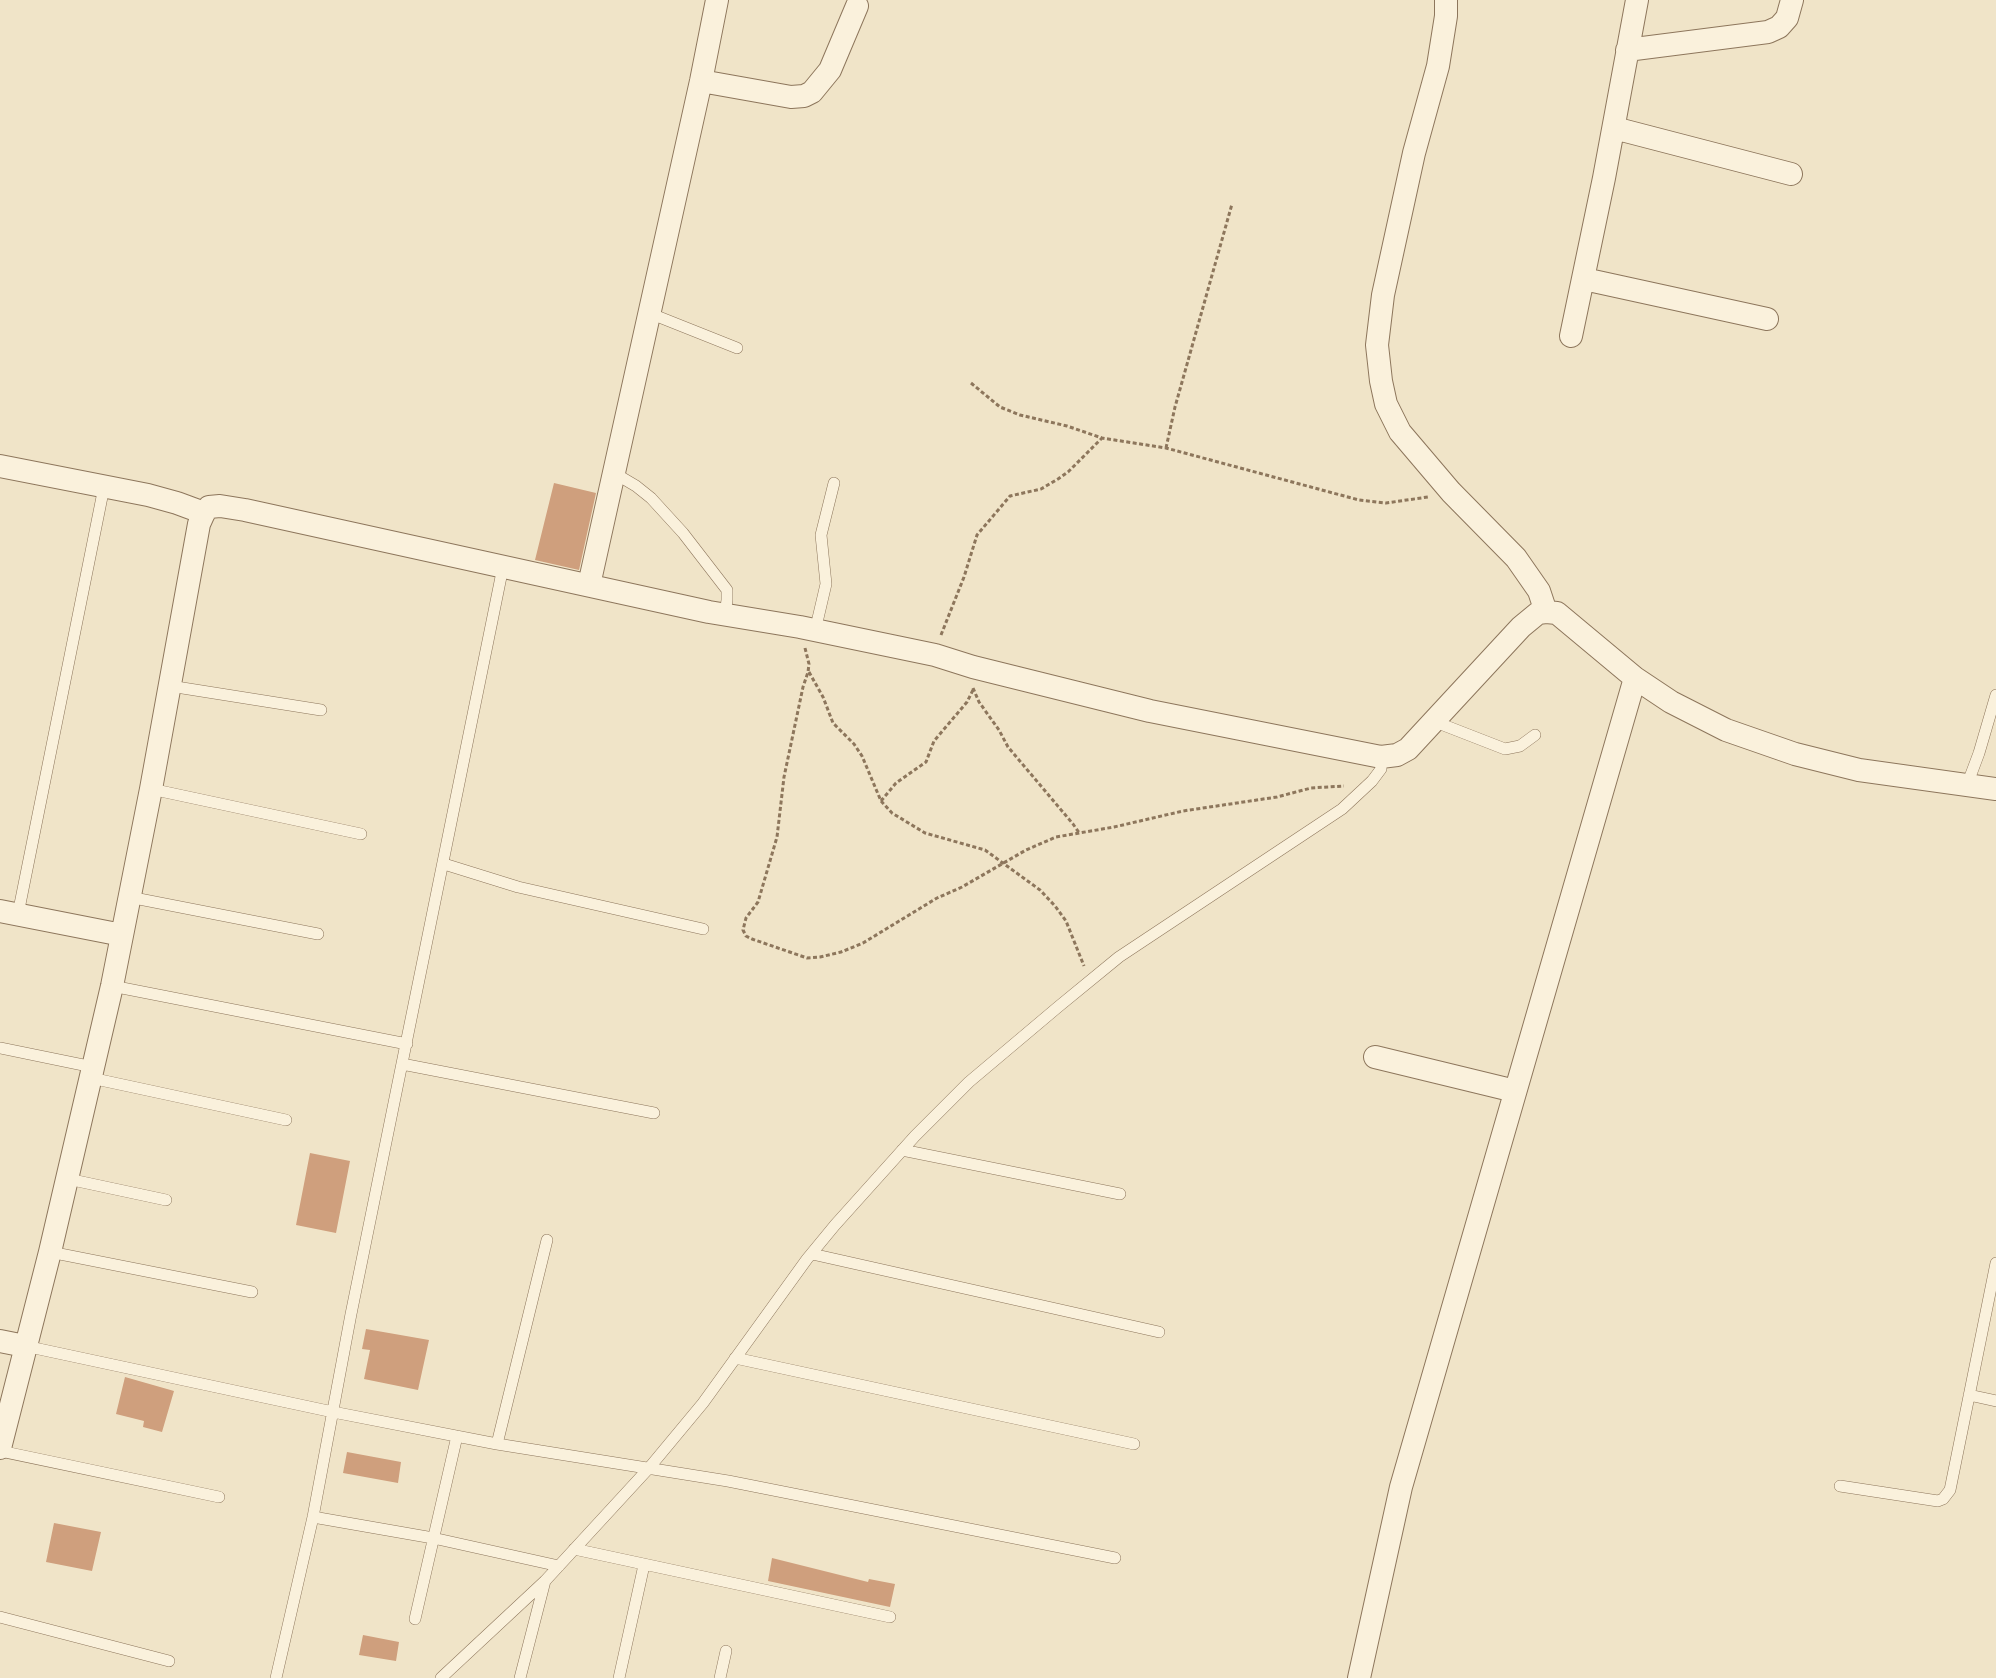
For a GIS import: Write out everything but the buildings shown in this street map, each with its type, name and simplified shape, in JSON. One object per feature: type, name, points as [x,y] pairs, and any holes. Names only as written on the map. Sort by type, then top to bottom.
[{"type":"street","points":[[589,585],[701,81],[717,0]]},
{"type":"street","points":[[1446,0],[1446,16],[1438,66],[1414,153],[1383,295],[1378,345],[1386,404],[1394,421],[1417,453],[1451,492],[1516,558],[1539,591],[1546,612]]},
{"type":"street","points":[[1571,336],[1614,128],[1637,0]]},
{"type":"street","points":[[1627,50],[1768,32],[1779,27],[1787,18],[1792,0]]},
{"type":"street","points":[[701,81],[791,97],[804,96],[812,92],[830,70],[857,6]]},
{"type":"street","points":[[1614,128],[1792,174]]},
{"type":"street","points":[[1584,279],[1767,319]]},
{"type":"street","points":[[0,466],[148,495],[204,513]]},
{"type":"street","points":[[0,1450],[68,1179],[112,986],[151,788],[199,524],[209,507],[220,506],[245,510],[503,568],[725,615],[935,654],[973,667],[1150,711],[1381,757],[1397,755],[1408,749],[1521,627],[1538,614],[1546,612],[1558,613],[1635,678],[1671,702],[1726,730],[1795,754],[1859,770],[1996,789]]},
{"type":"street","points":[[1359,1678],[1401,1487],[1635,678]]},
{"type":"street","points":[[9,913],[122,935]]},
{"type":"street","points":[[1375,1057],[1515,1091]]},
{"type":"street","points":[[0,1341],[25,1346]]},
{"type":"lane","points":[[649,313],[737,348]]},
{"type":"lane","points":[[614,473],[636,486],[651,498],[683,533],[726,590],[728,600],[725,615]]},
{"type":"lane","points":[[807,629],[826,584],[822,530],[834,483]]},
{"type":"lane","points":[[9,913],[104,487]]},
{"type":"lane","points":[[276,1678],[313,1517],[402,1064],[503,568]]},
{"type":"lane","points":[[170,686],[321,710]]},
{"type":"lane","points":[[1967,785],[1979,753],[1996,695]]},
{"type":"lane","points":[[1434,721],[1506,749],[1520,746],[1535,734]]},
{"type":"lane","points":[[441,1678],[545,1581],[649,1468],[703,1403],[835,1225],[902,1150],[969,1082],[1089,982],[1145,939],[1342,809],[1372,782],[1381,768],[1381,757]]},
{"type":"lane","points":[[151,788],[361,834]]},
{"type":"lane","points":[[444,864],[518,887],[702,929]]},
{"type":"lane","points":[[129,897],[318,934]]},
{"type":"lane","points":[[112,986],[407,1044]]},
{"type":"lane","points":[[0,1048],[92,1073],[286,1120]]},
{"type":"lane","points":[[402,1064],[654,1113]]},
{"type":"lane","points":[[902,1150],[1120,1194]]},
{"type":"lane","points":[[68,1179],[166,1200]]},
{"type":"lane","points":[[497,1444],[547,1240]]},
{"type":"lane","points":[[50,1252],[252,1292]]},
{"type":"lane","points":[[812,1254],[1159,1332]]},
{"type":"lane","points":[[1840,1486],[1930,1500],[1943,1499],[1950,1490],[1996,1263]]},
{"type":"lane","points":[[25,1346],[333,1412],[497,1444],[765,1488],[1115,1558]]},
{"type":"lane","points":[[736,1358],[1134,1444]]},
{"type":"lane","points":[[1970,1395],[1996,1401]]},
{"type":"lane","points":[[415,1619],[457,1436]]},
{"type":"lane","points":[[0,1450],[218,1497]]},
{"type":"lane","points":[[313,1517],[434,1538],[559,1566]]},
{"type":"lane","points":[[574,1549],[890,1616]]},
{"type":"lane","points":[[619,1678],[644,1565]]},
{"type":"lane","points":[[520,1678],[545,1581]]},
{"type":"lane","points":[[0,1617],[169,1660]]},
{"type":"lane","points":[[720,1678],[726,1651]]},
{"type":"path","points":[[1166,448],[1175,407],[1232,204]]},
{"type":"path","points":[[970,383],[1000,407],[1020,415],[1067,426],[1102,438],[1166,448],[1359,500],[1386,503],[1451,492]]},
{"type":"path","points":[[935,654],[964,577],[976,536],[1010,496],[1041,489],[1058,479],[1068,472],[1102,438]]},
{"type":"path","points":[[807,629],[808,672],[803,686],[784,777],[777,837],[758,902],[746,918],[743,930],[746,936],[807,958],[841,952],[863,943],[937,898],[962,887],[1004,862],[1056,838],[1183,811],[1277,797],[1311,788],[1360,785],[1372,782]]},
{"type":"path","points":[[973,667],[973,689],[979,702],[999,730],[1008,747],[1074,824],[1080,834]]},
{"type":"path","points":[[808,672],[823,696],[833,723],[854,744],[862,756],[881,801],[892,813],[925,833],[985,850],[1040,890],[1066,921],[1089,982]]},
{"type":"path","points":[[881,801],[896,783],[926,762],[934,741],[967,702],[973,689]]}]
